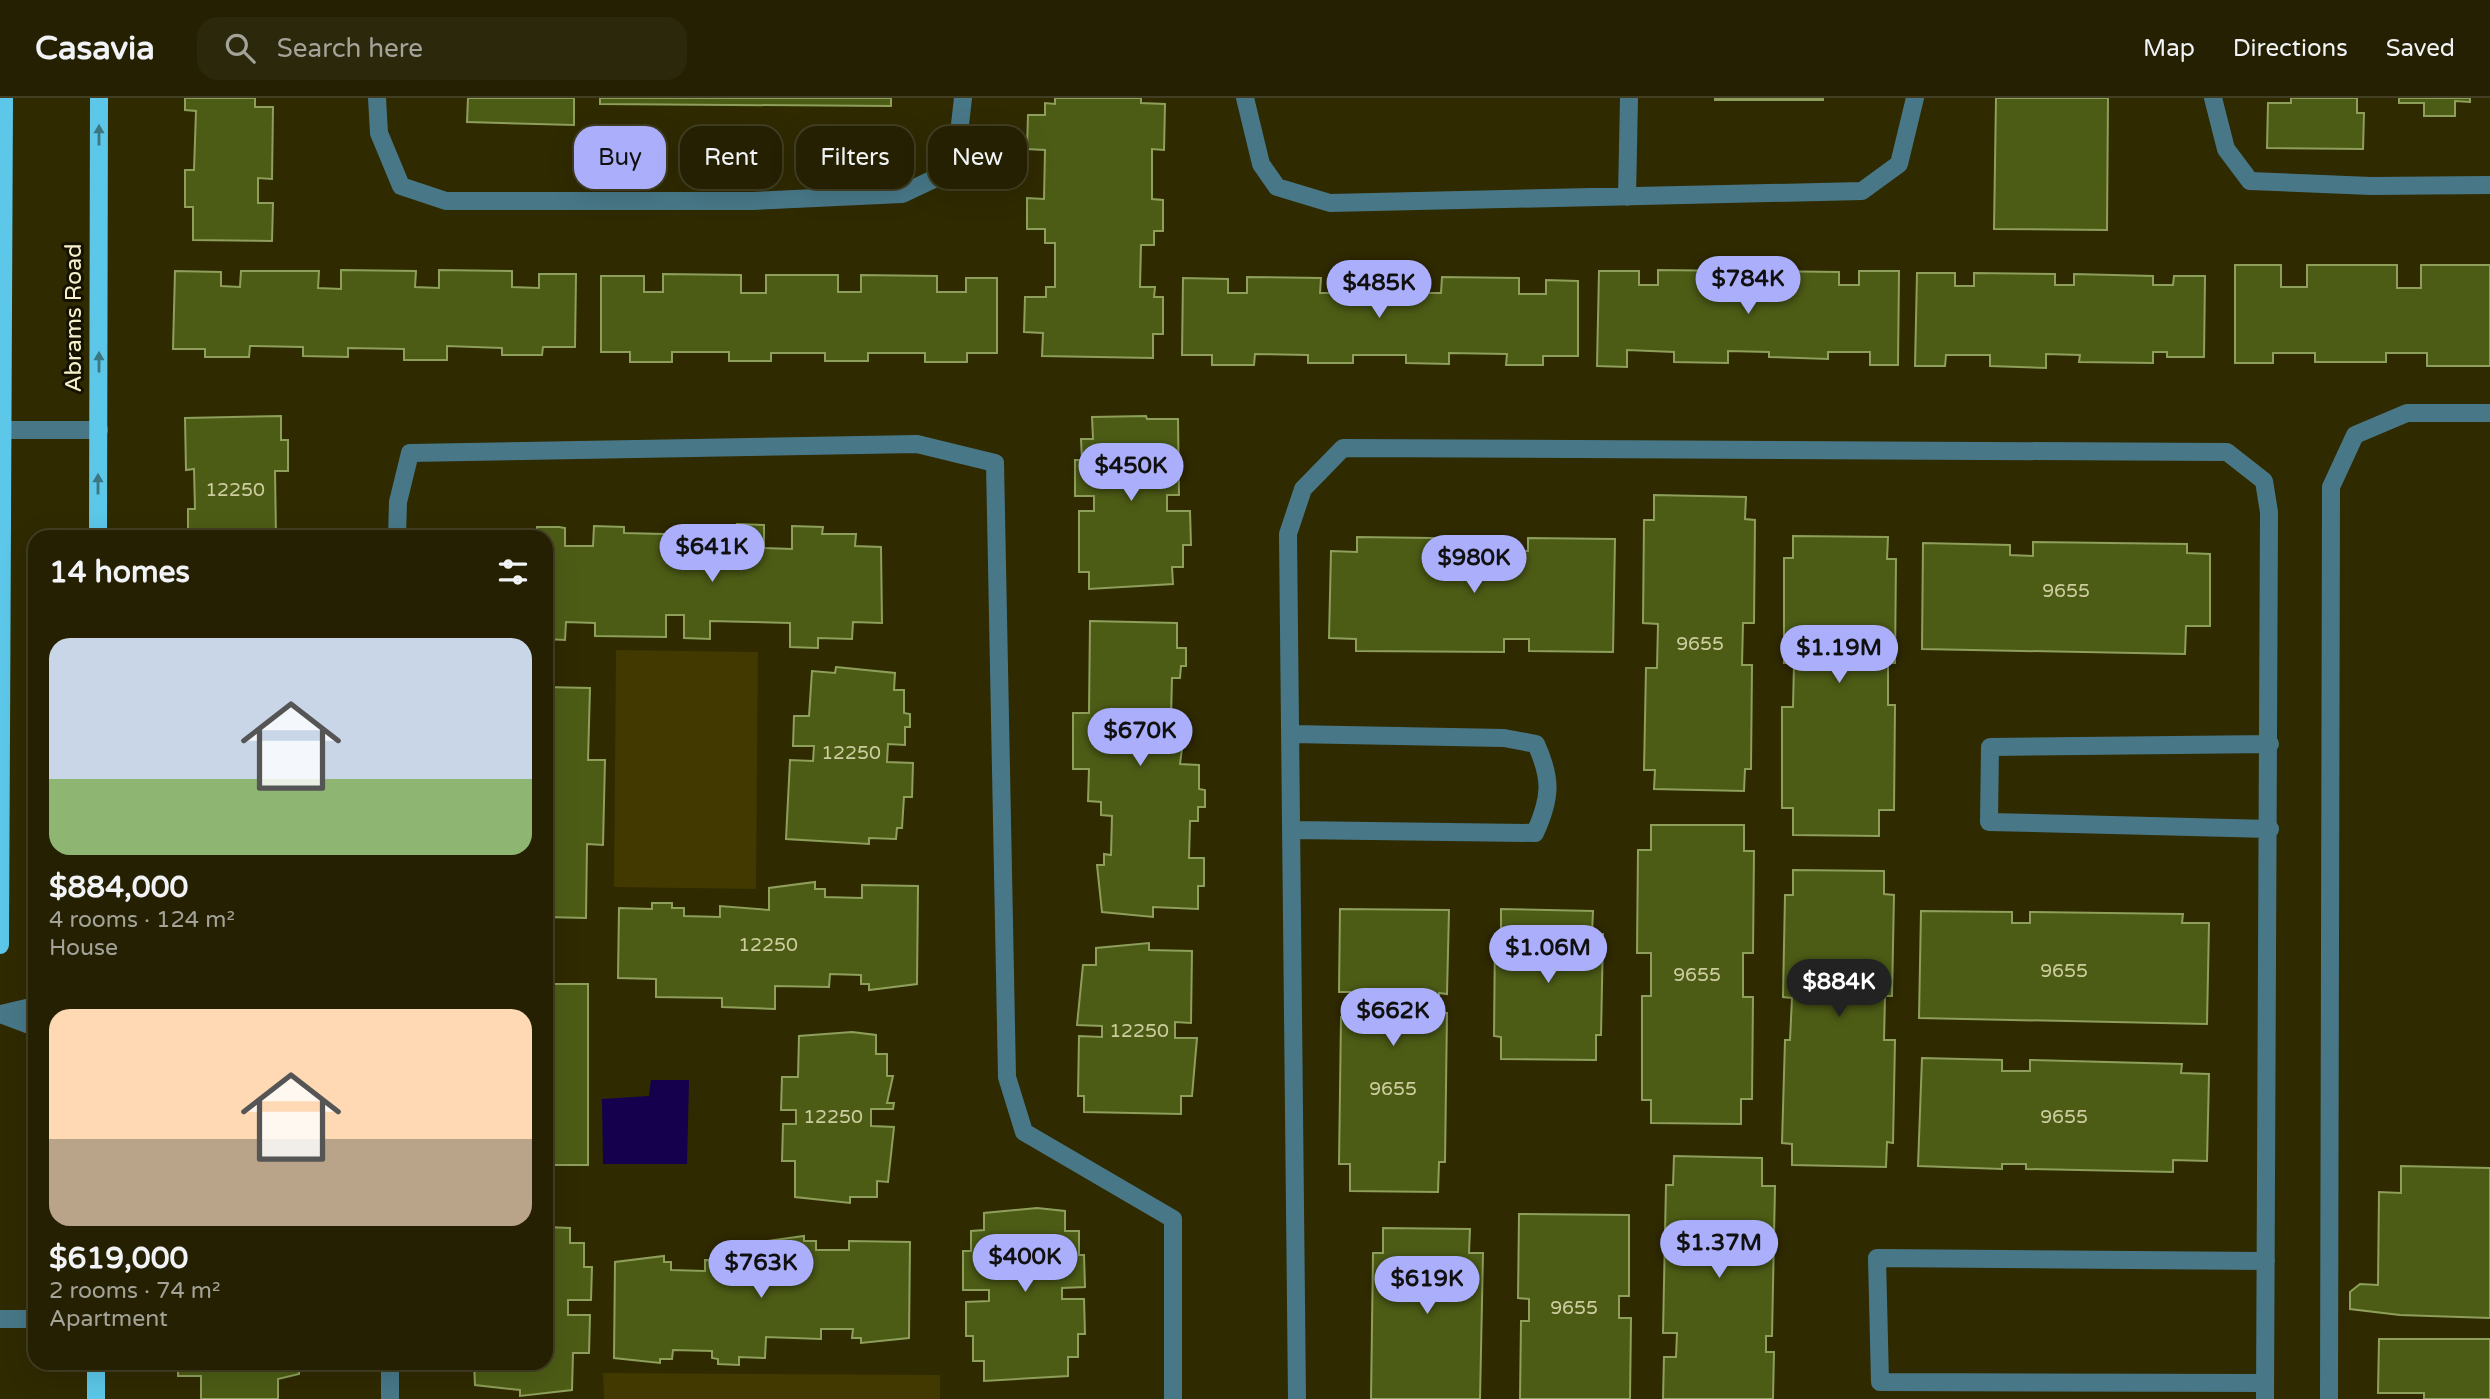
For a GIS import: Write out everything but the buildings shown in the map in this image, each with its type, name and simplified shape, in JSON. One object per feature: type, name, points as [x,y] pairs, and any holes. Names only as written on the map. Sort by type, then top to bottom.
[{"type":"main road","points":[[0,945],[4,98]]},
{"type":"main road","name":"Abrams Road","points":[[98,530],[99,98]]},
{"type":"main road","points":[[96,1370],[96,1399]]},
{"type":"street","points":[[377,98],[379,134],[401,186],[446,201],[752,201],[902,194],[954,169],[963,98]]},
{"type":"street","points":[[1245,98],[1261,164],[1277,187],[1330,204],[1863,191],[1899,164],[1915,98]]},
{"type":"street","points":[[1627,197],[1629,98]]},
{"type":"street","points":[[2213,98],[2226,149],[2250,181],[2371,186],[2490,185]]},
{"type":"street","points":[[2329,1399],[2331,487],[2355,435],[2407,413],[2490,413]]},
{"type":"street","points":[[2,430],[99,430]]},
{"type":"street","points":[[397,530],[398,502],[410,453],[917,444],[995,463],[1007,1077],[1024,1132],[1173,1219],[1173,1399]]},
{"type":"street","points":[[1297,1399],[1288,534],[1303,489],[1343,448],[2227,452],[2264,481],[2269,512],[2270,744],[2265,1391],[1881,1382],[1877,1258],[2266,1261]]},
{"type":"street","points":[[1291,734],[1504,738],[1536,744],[1548,770],[1547,807],[1535,834],[1293,831]]},
{"type":"street","points":[[2270,744],[1990,747],[1989,822],[2270,829]]},
{"type":"street","points":[[0,1014],[28,1008]]},
{"type":"street","points":[[0,1014],[28,1024]]},
{"type":"street","points":[[0,1319],[28,1319]]},
{"type":"street","points":[[390,1370],[390,1399]]},
{"type":"shaded area","points":[[616,650],[758,652],[756,889],[614,887]]},
{"type":"shaded area","points":[[651,1080],[689,1080],[687,1164],[603,1164],[602,1099],[649,1096]]},
{"type":"shaded area","points":[[603,1373],[940,1375],[940,1399],[604,1399]]}]
